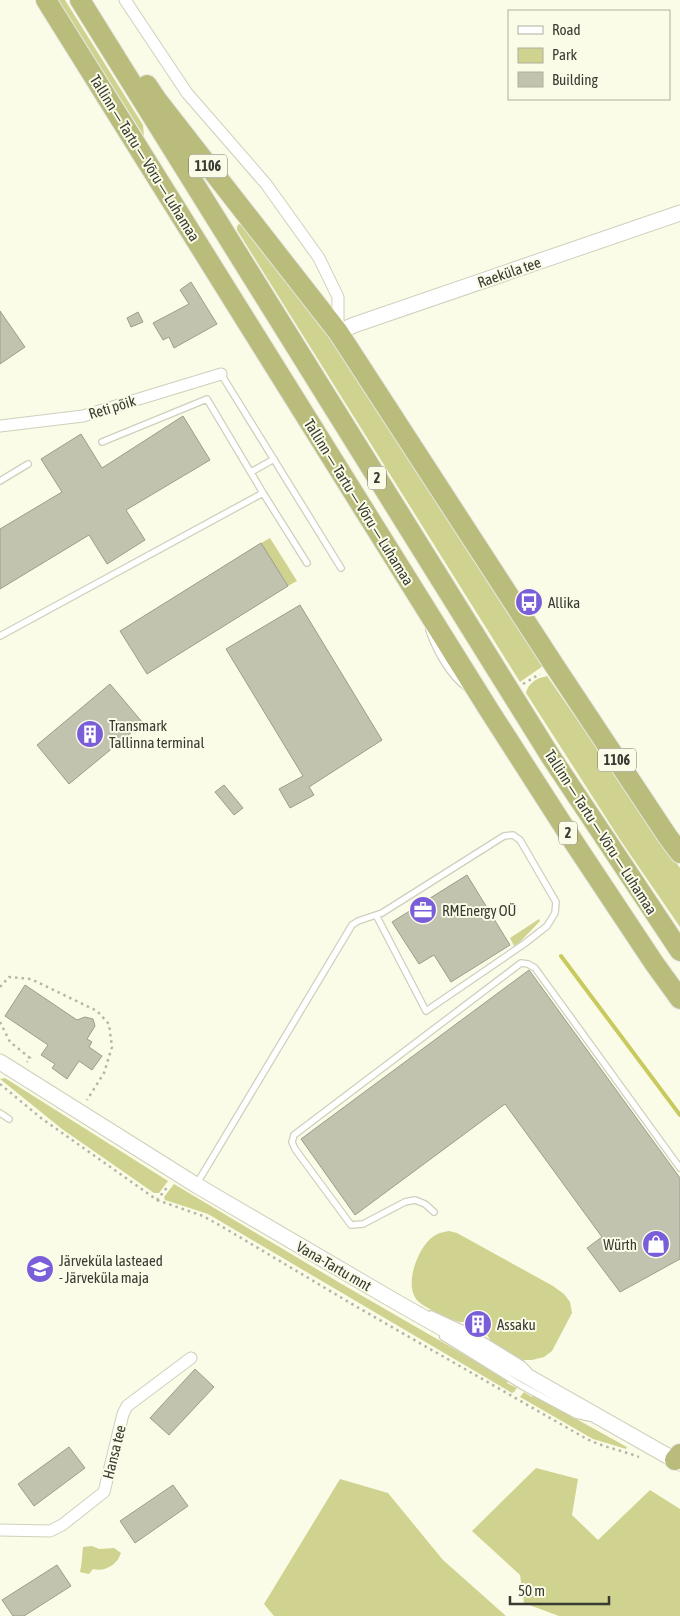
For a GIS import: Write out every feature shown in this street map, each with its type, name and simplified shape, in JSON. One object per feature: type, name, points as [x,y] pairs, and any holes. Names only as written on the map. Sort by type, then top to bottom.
[{"type":"highway","name":"Tallinn — Tartu — Võru — Luhamaa","points":[[46,0],[484,701],[580,852],[680,999]]},
{"type":"highway","name":"Tallinn — Tartu — Võru — Luhamaa","points":[[80,0],[551,757],[680,951]]},
{"type":"highway","name":"1106","points":[[80,0],[109,26],[157,100],[338,332],[554,665],[662,829],[680,853]]},
{"type":"street","points":[[125,0],[187,93],[266,184],[319,258],[338,297],[338,332]]},
{"type":"street","name":"Raeküla tee","points":[[338,332],[680,213]]},
{"type":"street","name":"Reti põik","points":[[0,426],[83,416],[221,374]]},
{"type":"street","name":"Vana-Tartu mnt","points":[[0,1062],[196,1185],[390,1299],[610,1424],[678,1459]]},
{"type":"street","name":"Hansa tee","points":[[0,1530],[50,1531],[62,1525],[104,1492],[123,1414],[127,1406],[191,1358]]},
{"type":"lane","points":[[221,374],[341,568]]},
{"type":"lane","points":[[102,442],[207,398],[307,564]]},
{"type":"lane","points":[[251,472],[274,459]]},
{"type":"lane","points":[[0,481],[28,464]]},
{"type":"lane","points":[[0,636],[263,493]]},
{"type":"lane","points":[[196,1185],[352,926],[358,921],[376,915],[382,913],[504,836],[514,835],[520,840],[556,902],[555,913],[547,926],[524,944],[426,1011],[376,915]]},
{"type":"lane","points":[[434,1212],[426,1204],[415,1200],[405,1202],[363,1224],[351,1225],[295,1149],[292,1142],[294,1135],[521,963],[535,968],[680,1168]]},
{"type":"lane","points":[[0,1113],[9,1119]]},
{"type":"lane","points":[[390,1299],[454,1344],[522,1386],[576,1415],[610,1424]]},
{"type":"path","points":[[0,987],[9,977],[31,979],[97,1011],[109,1024],[112,1047],[104,1074],[79,1112]]},
{"type":"path","points":[[0,1022],[10,1042],[30,1058],[19,1074]]},
{"type":"path","points":[[0,1084],[41,1118],[157,1200],[203,1216],[465,1370],[585,1438],[598,1445],[629,1453]]},
{"type":"path","points":[[157,1200],[165,1192],[177,1173]]},
{"type":"green space","points":[[58,0],[65,0],[143,125],[144,136]]},
{"type":"green space","points":[[239,224],[243,225],[301,296],[400,442],[543,666],[520,682],[237,230]]},
{"type":"green space","points":[[270,538],[297,581],[288,586],[261,543]]},
{"type":"green space","points":[[547,676],[680,868],[680,927],[621,841],[526,693],[534,681]]},
{"type":"green space","points":[[539,919],[540,921],[514,946],[510,938]]},
{"type":"green space","points":[[5,1078],[168,1181],[159,1193],[154,1193],[62,1129],[0,1079]]},
{"type":"green space","points":[[174,1184],[508,1380],[507,1383],[517,1388],[512,1393],[208,1214],[165,1200],[164,1197]]},
{"type":"green space","points":[[449,1231],[457,1233],[553,1286],[564,1294],[570,1302],[572,1313],[552,1351],[544,1357],[532,1360],[516,1358],[492,1343],[483,1328],[484,1325],[474,1320],[472,1322],[460,1322],[450,1319],[430,1309],[416,1299],[413,1292],[412,1274],[423,1247],[434,1236]]},
{"type":"green space","points":[[524,1392],[532,1397],[533,1395],[627,1447],[626,1449],[593,1439],[520,1397]]},
{"type":"green space","points":[[536,1468],[578,1479],[572,1515],[598,1540],[650,1490],[680,1509],[680,1616],[559,1616],[524,1603],[520,1575],[472,1531]]},
{"type":"green space","points":[[340,1479],[388,1493],[443,1560],[506,1616],[274,1616],[264,1604]]},
{"type":"green space","points":[[92,1546],[99,1549],[114,1548],[121,1553],[117,1561],[110,1567],[93,1569],[89,1574],[80,1572],[83,1547]]},
{"type":"building","points":[[191,282],[217,324],[174,348],[169,337],[163,340],[153,323],[189,304],[180,290]]},
{"type":"building","points":[[0,311],[25,347],[0,364]]},
{"type":"building","points":[[138,312],[143,322],[131,327],[127,318]]},
{"type":"building","points":[[183,416],[210,460],[126,510],[145,540],[107,564],[89,535],[0,589],[0,529],[62,492],[41,459],[81,434],[102,468]]},
{"type":"building","points":[[261,543],[288,586],[147,674],[120,631]]},
{"type":"building","points":[[300,605],[382,740],[309,787],[314,795],[290,808],[279,789],[303,776],[226,649]]},
{"type":"building","name":"Transmark Tallinna terminal","points":[[110,684],[143,723],[69,784],[37,745]]},
{"type":"building","points":[[224,785],[243,808],[234,815],[215,792]]},
{"type":"building","points":[[467,875],[510,945],[451,982],[434,955],[419,964],[392,922]]},
{"type":"building","points":[[529,970],[680,1178],[680,1259],[620,1292],[587,1248],[602,1237],[505,1104],[355,1215],[301,1139]]},
{"type":"building","points":[[25,985],[77,1020],[85,1017],[93,1019],[95,1026],[87,1039],[92,1042],[89,1047],[102,1056],[92,1070],[79,1061],[67,1079],[52,1068],[55,1064],[41,1055],[48,1045],[5,1016]]},
{"type":"building","points":[[195,1369],[214,1387],[169,1435],[150,1418]]},
{"type":"building","points":[[69,1447],[85,1468],[34,1506],[18,1484]]},
{"type":"building","points":[[173,1485],[188,1506],[135,1543],[120,1521]]},
{"type":"building","points":[[57,1565],[71,1586],[24,1616],[13,1616],[2,1600]]},
{"type":"waterway","points":[[561,956],[680,1115]]},
{"type":"place","name":"Allika","points":[[529,602]]},
{"type":"place","name":"Transmark Tallinna terminal","points":[[90,734]]},
{"type":"place","name":"RMEnergy OÜ","points":[[423,910]]},
{"type":"place","name":"Würth","points":[[656,1244]]},
{"type":"place","name":"Järveküla lasteaed - Järveküla maja","points":[[40,1269]]},
{"type":"place","name":"Assaku","points":[[478,1324]]}]
